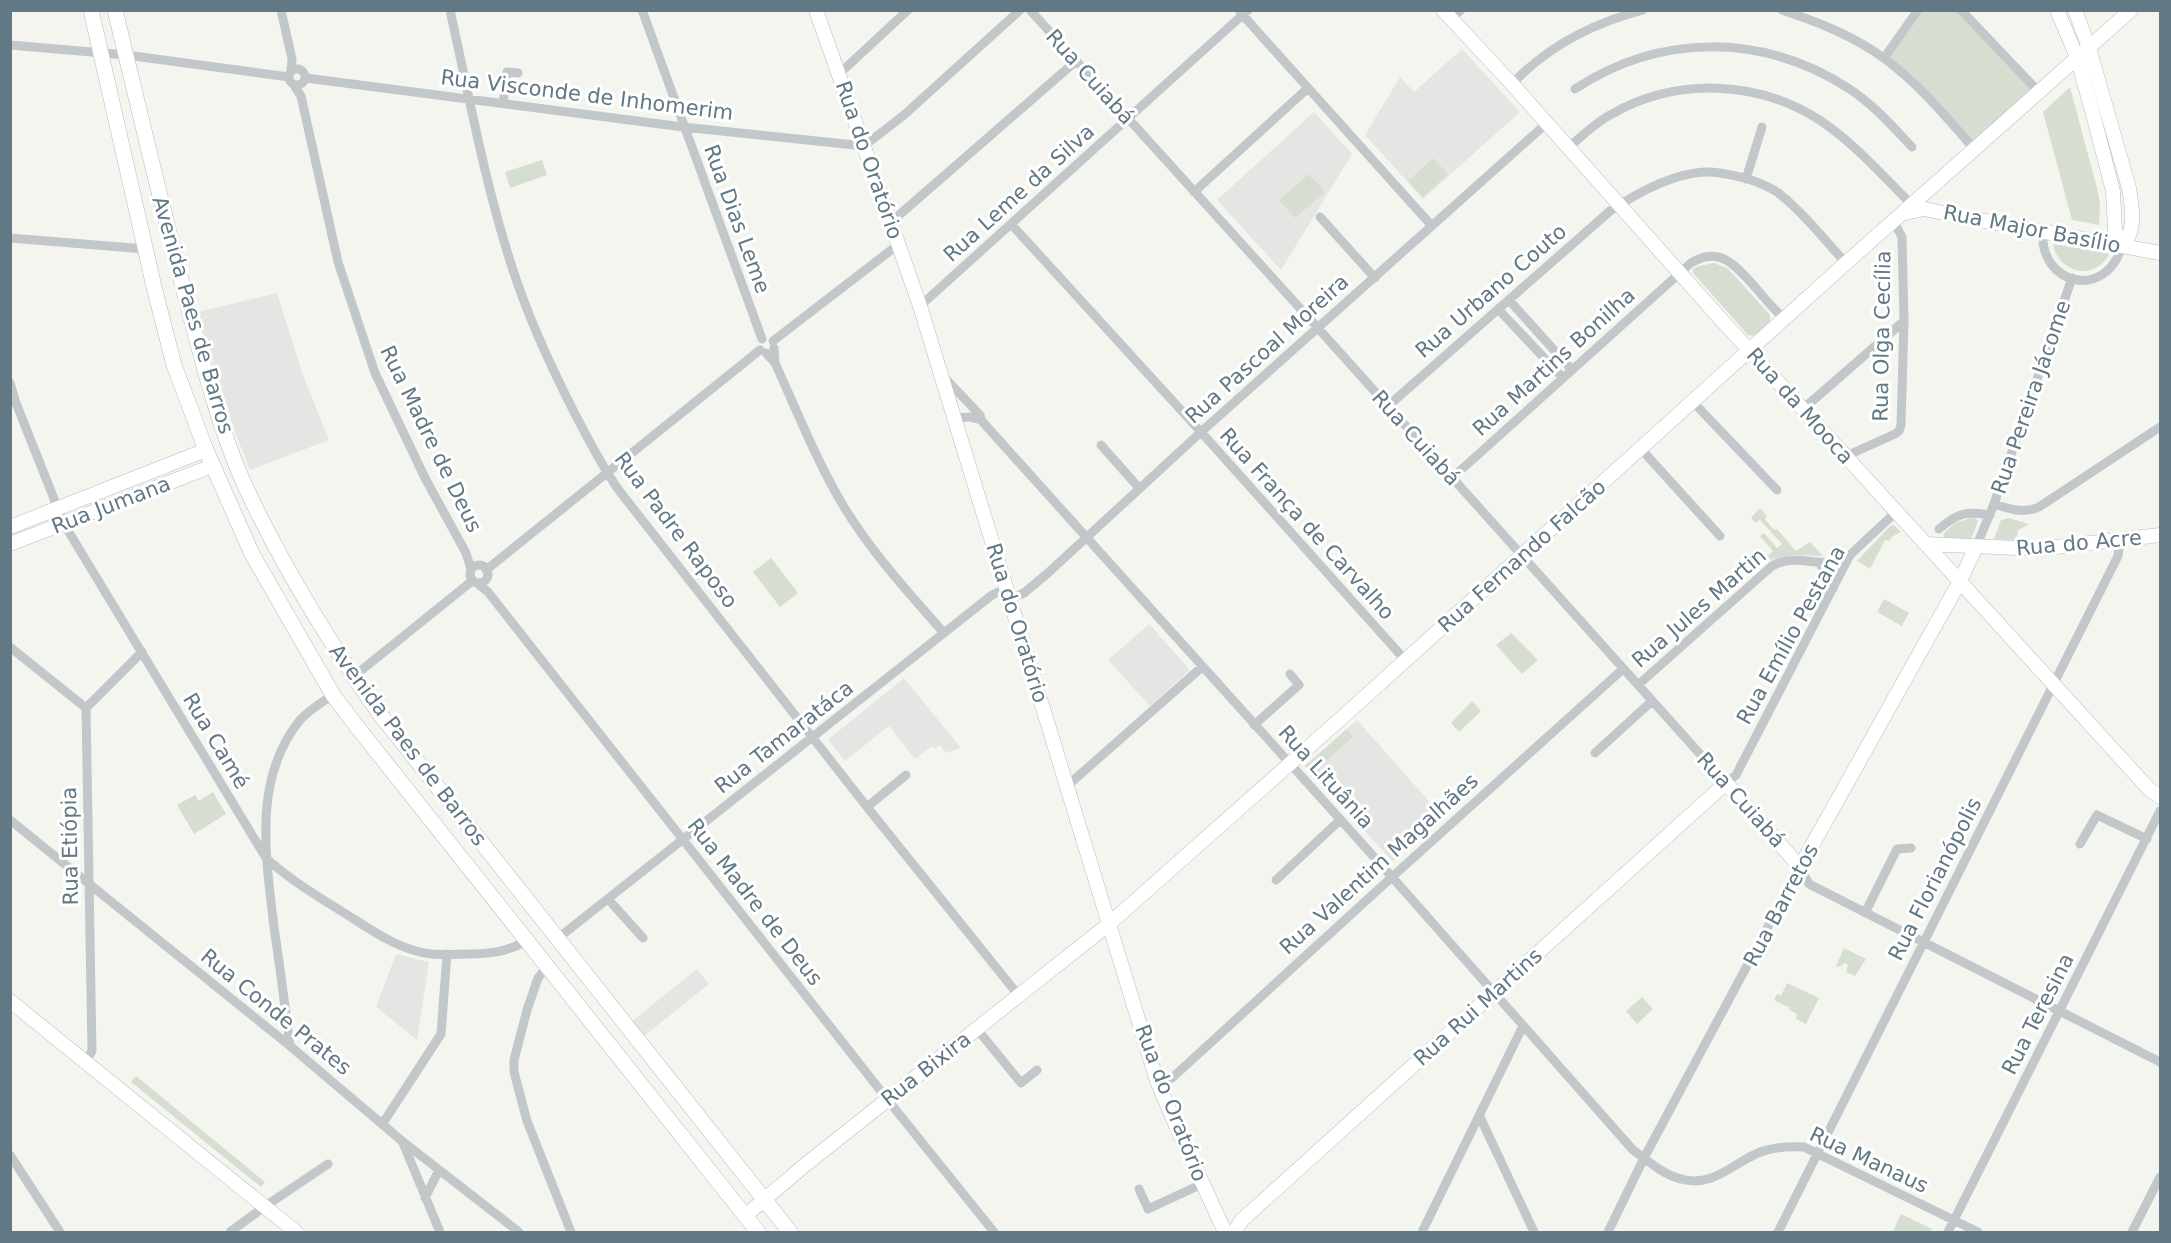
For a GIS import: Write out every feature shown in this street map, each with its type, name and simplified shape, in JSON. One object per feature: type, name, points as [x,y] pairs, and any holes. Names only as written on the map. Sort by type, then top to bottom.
[{"type":"main road","name":"Avenida Paes de Barros","points":[[91,10],[145,249],[174,365],[212,466],[252,554],[333,695],[412,799],[758,1233]]},
{"type":"main road","name":"Avenida Paes de Barros","points":[[115,10],[163,212],[195,332],[227,438],[242,478],[278,551],[329,639],[379,713],[790,1233]]},
{"type":"main road","name":"Rua do Oratório","points":[[816,10],[920,306],[1159,1084],[1225,1233]]},
{"type":"main road","points":[[2057,10],[2078,59],[2113,191],[2115,230],[2122,246]]},
{"type":"main road","points":[[2075,10],[2108,109],[2132,209],[2132,230],[2122,246]]},
{"type":"main road","name":"Rua Fernando Falcão","points":[[1109,924],[1406,661],[1784,319],[2131,10]]},
{"type":"main road","name":"Rua da Mooca","points":[[1452,13],[1568,148],[1750,351],[2149,789],[2160,797]]},
{"type":"main road","points":[[2093,114],[2108,109]]},
{"type":"main road","points":[[2099,136],[2114,132]]},
{"type":"main road","points":[[1934,186],[1930,200],[1936,209],[1947,214]]},
{"type":"main road","name":"Rua Major Basílio","points":[[1903,213],[1925,209],[2160,253]]},
{"type":"main road","points":[[206,450],[223,453],[228,457],[235,472],[242,478]]},
{"type":"main road","name":"Rua Jumana","points":[[10,527],[206,450]]},
{"type":"main road","name":"Rua Jumana","points":[[10,544],[212,466]]},
{"type":"main road","name":"Rua do Acre","points":[[1926,544],[2039,549],[2160,535]]},
{"type":"main road","name":"Rua Pereira Jácome","points":[[1960,581],[1976,547]]},
{"type":"main road","name":"Rua Barretos","points":[[1800,867],[1960,581]]},
{"type":"main road","name":"Rua Cuiabá","points":[[1726,783],[1800,867]]},
{"type":"main road","name":"Rua Rui Martins","points":[[1234,1233],[1242,1220],[1726,783]]},
{"type":"main road","points":[[483,886],[496,893],[536,943],[545,946],[557,939]]},
{"type":"main road","name":"Rua Bixira","points":[[745,1216],[887,1099],[1109,924]]},
{"type":"main road","points":[[10,1001],[296,1233]]},
{"type":"street","name":"Rua Madre de Deus","points":[[281,10],[338,262],[375,373],[425,478],[466,553],[481,570]]},
{"type":"street","name":"Rua Padre Raposo","points":[[450,10],[489,187],[512,268],[528,311],[563,390],[608,472],[621,492],[812,738],[1018,996]]},
{"type":"street","name":"Rua Dias Leme","points":[[642,10],[762,339],[768,338],[768,348]]},
{"type":"street","points":[[839,74],[908,10]]},
{"type":"street","points":[[864,146],[904,114],[1020,10]]},
{"type":"street","name":"Rua Cuiabá","points":[[1030,10],[1726,783]]},
{"type":"street","points":[[1512,84],[1540,58],[1565,41],[1602,23],[1643,10]]},
{"type":"street","points":[[1782,10],[1836,30],[1884,58],[1932,101],[1975,150]]},
{"type":"street","points":[[1884,58],[1918,10]]},
{"type":"street","points":[[1961,10],[2039,92]]},
{"type":"street","points":[[1243,12],[1431,225]]},
{"type":"street","name":"Rua Leme da Silva","points":[[920,306],[1243,12]]},
{"type":"street","name":"Rua Visconde de Inhomerim","points":[[10,45],[126,55],[683,127],[864,146]]},
{"type":"street","points":[[1575,89],[1609,70],[1648,55],[1670,50],[1716,46],[1751,50],[1780,56],[1803,65],[1849,89],[1882,116],[1912,147]]},
{"type":"street","points":[[891,222],[1076,61]]},
{"type":"street","points":[[503,103],[507,72],[518,73]]},
{"type":"street","points":[[1568,148],[1598,123],[1636,102],[1684,89],[1718,87],[1745,90],[1772,97],[1802,109],[1823,122],[1848,142],[1903,213]]},
{"type":"street","points":[[1194,192],[1308,88]]},
{"type":"street","name":"Rua Pascoal Moreira","points":[[1008,594],[1023,593],[1086,538],[1317,327],[1375,278],[1431,225],[1547,123]]},
{"type":"street","points":[[1746,178],[1762,127]]},
{"type":"street","name":"Rua Urbano Couto","points":[[1388,406],[1561,253],[1620,205],[1660,184],[1692,174],[1711,172],[1746,178],[1781,194],[1846,264]]},
{"type":"street","name":"Rua Olga Cecília","points":[[1846,456],[1899,431],[1901,425],[1904,321],[1903,213]]},
{"type":"street","points":[[1320,216],[1375,278]]},
{"type":"street","name":"Rua França de Carvalho","points":[[1011,224],[1406,661]]},
{"type":"street","points":[[2043,232],[2043,248],[2048,259],[2055,268],[2072,278],[2089,280],[2102,277],[2113,267],[2122,246]]},
{"type":"street","points":[[10,238],[145,249]]},
{"type":"street","points":[[475,582],[470,574],[481,570],[899,244]]},
{"type":"street","name":"Rua Martins Bonilha","points":[[1452,478],[1680,273],[1700,258],[1711,256],[1728,260],[1735,265],[1784,319]]},
{"type":"street","name":"Rua Pereira Jácome","points":[[1976,547],[1994,504],[2072,278]]},
{"type":"street","points":[[1509,300],[1572,370]]},
{"type":"street","points":[[1498,309],[1563,378]]},
{"type":"street","points":[[1803,409],[1904,321]]},
{"type":"street","points":[[1529,342],[1538,333]]},
{"type":"street","points":[[768,348],[824,470],[845,508],[893,573],[944,633]]},
{"type":"street","name":"Rua Lituânia","points":[[942,375],[1392,877],[1627,1144],[1644,1158]]},
{"type":"street","name":"Rua Camé","points":[[10,383],[64,524],[266,858],[296,883],[388,941],[424,953],[496,952],[515,948],[526,941]]},
{"type":"street","points":[[1694,402],[1777,490]]},
{"type":"street","points":[[953,411],[963,403],[972,407]]},
{"type":"street","points":[[953,411],[981,420]]},
{"type":"street","points":[[1994,504],[2017,510],[2033,510],[2160,427]]},
{"type":"street","points":[[1101,445],[1139,488]]},
{"type":"street","points":[[1641,449],[1720,536]]},
{"type":"street","name":"Rua Emílio Pestana","points":[[1726,783],[1736,775],[1850,555],[1897,511]]},
{"type":"street","name":"Rua Pereira Jácome","points":[[1939,529],[1950,519],[1962,513],[1974,512],[1990,515]]},
{"type":"street","name":"Rua Florianópolis","points":[[1778,1233],[2118,556],[2120,540]]},
{"type":"street","name":"Rua Jules Martin","points":[[1638,685],[1772,566],[1791,559],[1820,563],[1840,562],[1850,555]]},
{"type":"street","points":[[1820,563],[1833,589]]},
{"type":"street","points":[[354,677],[475,582],[484,581],[481,570]]},
{"type":"street","points":[[481,570],[488,592]]},
{"type":"street","name":"Rua Madre de Deus","points":[[475,582],[488,592],[994,1233]]},
{"type":"street","name":"Rua Tamaratáca","points":[[557,939],[992,595],[1008,594]]},
{"type":"street","points":[[10,647],[86,708],[142,652]]},
{"type":"street","points":[[1067,786],[1202,667]]},
{"type":"street","name":"Rua Valentim Magalhães","points":[[1159,1084],[1172,1078],[1623,669]]},
{"type":"street","points":[[1254,725],[1299,685],[1290,674]]},
{"type":"street","points":[[290,1046],[266,858],[267,806],[283,748],[302,718],[333,695]]},
{"type":"street","points":[[1595,753],[1652,701]]},
{"type":"street","name":"Rua Etiópia","points":[[86,708],[92,1051],[86,1061]]},
{"type":"street","points":[[867,807],[906,775]]},
{"type":"street","name":"Rua Teresina","points":[[1948,1233],[2160,811]]},
{"type":"street","points":[[2080,844],[2097,815],[2147,839]]},
{"type":"street","name":"Rua Conde Prates","points":[[10,820],[290,1046],[402,1141],[519,1233]]},
{"type":"street","points":[[1275,880],[1340,820]]},
{"type":"street","points":[[1865,913],[1897,849],[1911,848]]},
{"type":"street","points":[[1800,867],[1809,884],[2160,1062]]},
{"type":"street","name":"Rua Barretos","points":[[1608,1233],[1644,1158],[1800,867]]},
{"type":"street","points":[[608,899],[643,938]]},
{"type":"street","points":[[383,1123],[441,1034],[447,954]]},
{"type":"street","points":[[546,968],[538,978],[527,1010],[514,1059],[514,1072],[527,1120],[572,1233]]},
{"type":"street","points":[[1422,1233],[1523,1026]]},
{"type":"street","points":[[977,1029],[1021,1083],[1038,1070]]},
{"type":"street","points":[[1480,1117],[1534,1233]]},
{"type":"street","points":[[402,1141],[440,1233]]},
{"type":"street","name":"Rua Manaus","points":[[1644,1158],[1660,1170],[1681,1180],[1702,1181],[1717,1177],[1756,1154],[1789,1146],[1804,1147],[1978,1233]]},
{"type":"street","points":[[10,1155],[60,1233]]},
{"type":"street","points":[[230,1233],[264,1206],[328,1164]]},
{"type":"street","points":[[425,1198],[439,1170]]},
{"type":"street","points":[[2132,1233],[2160,1177]]},
{"type":"street","points":[[1139,1189],[1148,1209],[1202,1184]]},
{"type":"shaded area","points":[[1920,11],[1957,11],[2039,92],[1975,150],[1884,58]]},
{"type":"shaded area","points":[[1462,49],[1520,112],[1423,199],[1365,135],[1400,77],[1414,92]]},
{"type":"shaded area","points":[[2070,87],[2098,192],[2099,225],[2072,220],[2043,112]]},
{"type":"shaded area","points":[[1314,112],[1352,154],[1281,270],[1217,200]]},
{"type":"shaded area","points":[[1433,158],[1448,174],[1423,197],[1408,181]]},
{"type":"shaded area","points":[[542,160],[547,175],[510,188],[505,172]]},
{"type":"shaded area","points":[[1309,174],[1325,192],[1295,218],[1279,200]]},
{"type":"shaded area","points":[[2053,244],[2109,254],[2103,263],[2095,268],[2086,271],[2078,270],[2062,262]]},
{"type":"shaded area","points":[[1714,263],[1727,268],[1770,315],[1770,322],[1754,336],[1748,335],[1693,273],[1693,269],[1699,266]]},
{"type":"shaded area","points":[[277,293],[303,375],[329,440],[250,470],[233,427],[198,312]]},
{"type":"shaded area","points":[[1760,508],[1774,530],[1777,529],[1796,551],[1810,542],[1823,556],[1794,555],[1769,560],[1766,557],[1773,551],[1760,536],[1764,533],[1777,548],[1782,544],[1760,520],[1755,523],[1751,518]]},
{"type":"shaded area","points":[[1974,517],[1978,521],[1970,542],[1945,539],[1943,534],[1955,523]]},
{"type":"shaded area","points":[[2009,518],[2029,524],[2018,530],[2016,540],[1994,539],[2001,520]]},
{"type":"shaded area","points":[[1891,525],[1901,532],[1889,541],[1885,540],[1870,569],[1857,561]]},
{"type":"shaded area","points":[[771,558],[798,593],[780,607],[753,572]]},
{"type":"shaded area","points":[[1884,599],[1909,613],[1902,626],[1877,612]]},
{"type":"shaded area","points":[[1149,624],[1190,670],[1150,706],[1108,660]]},
{"type":"shaded area","points":[[1511,633],[1538,660],[1522,674],[1496,645]]},
{"type":"shaded area","points":[[904,678],[961,748],[946,753],[940,745],[935,749],[932,746],[915,759],[889,726],[845,761],[829,741],[830,738]]},
{"type":"shaded area","points":[[1472,701],[1481,711],[1459,732],[1451,723]]},
{"type":"shaded area","points":[[1357,720],[1443,817],[1394,861],[1305,766]]},
{"type":"shaded area","points":[[1347,729],[1353,737],[1318,768],[1336,788],[1331,793],[1305,766]]},
{"type":"shaded area","points":[[213,792],[226,814],[194,834],[177,805],[195,795],[199,801]]},
{"type":"shaded area","points":[[1844,948],[1866,959],[1855,976],[1846,972],[1848,965],[1845,963],[1839,967],[1836,966]]},
{"type":"shaded area","points":[[396,954],[429,962],[417,1040],[376,1007]]},
{"type":"shaded area","points":[[697,969],[709,984],[643,1037],[631,1022]]},
{"type":"shaded area","points":[[1787,983],[1819,998],[1806,1024],[1796,1019],[1797,1014],[1789,1010],[1790,1008],[1774,1000],[1777,994],[1781,996]]},
{"type":"shaded area","points":[[1642,997],[1653,1009],[1637,1024],[1626,1011]]},
{"type":"shaded area","points":[[136,1076],[265,1182],[261,1187],[131,1082]]},
{"type":"shaded area","points":[[1901,1214],[1932,1229],[1930,1232],[1893,1231]]}]
